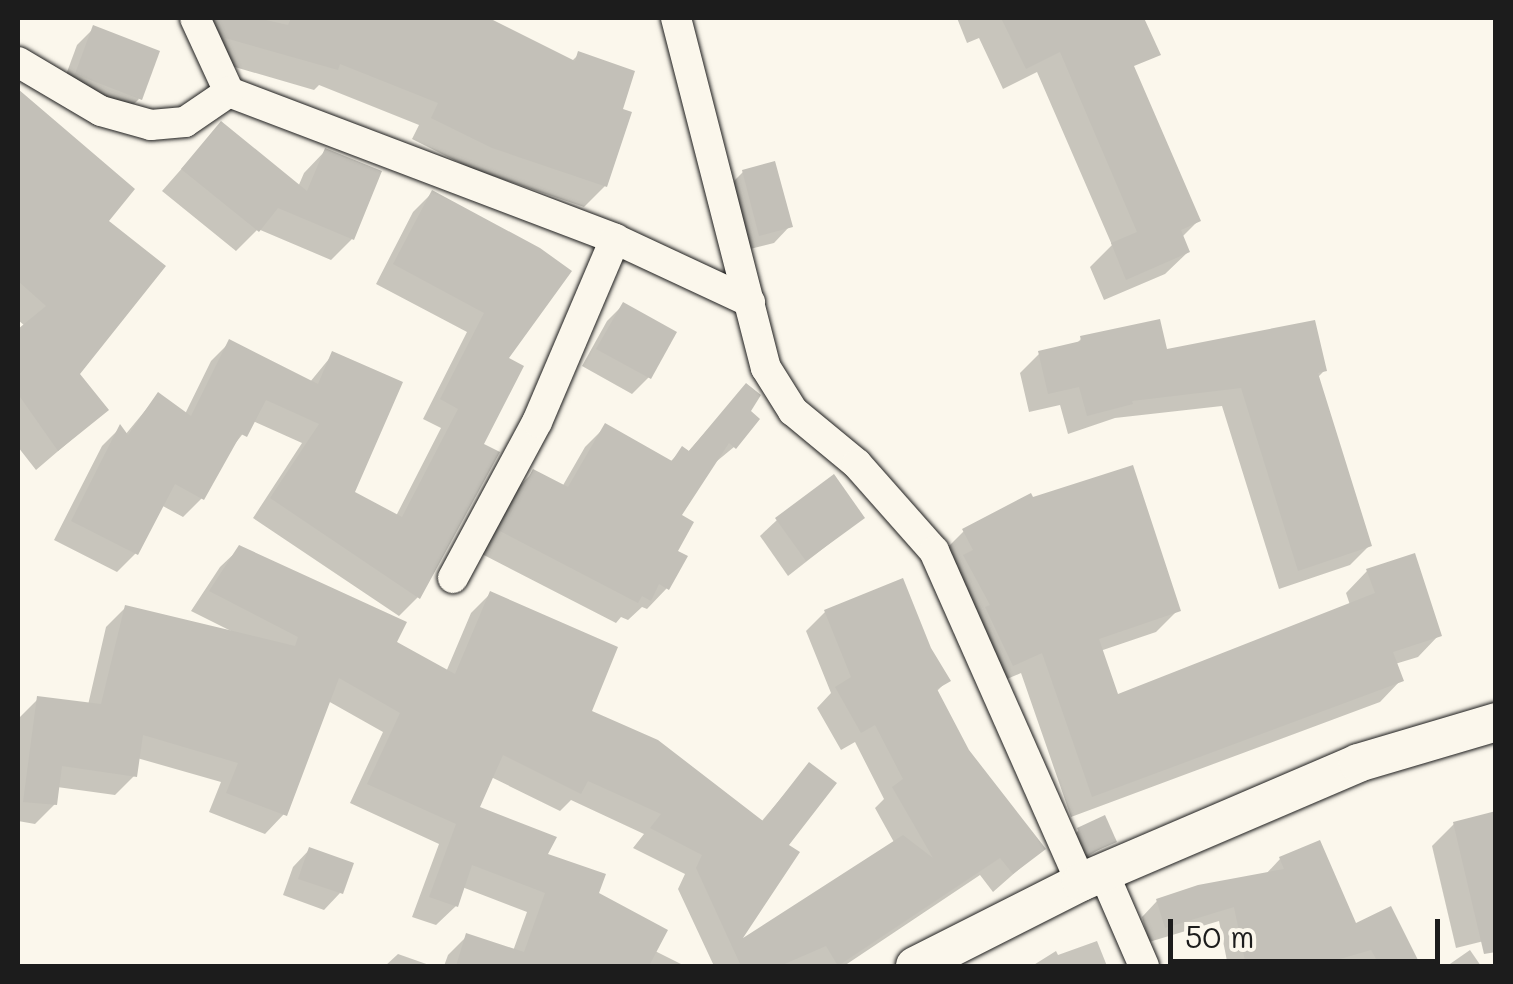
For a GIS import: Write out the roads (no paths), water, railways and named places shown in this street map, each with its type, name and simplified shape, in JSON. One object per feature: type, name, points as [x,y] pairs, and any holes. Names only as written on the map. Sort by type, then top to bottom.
[{"type":"street","points":[[194,18],[229,92],[615,238],[750,302]]},
{"type":"street","points":[[676,18],[766,368],[793,410],[857,464],[934,551],[1093,878],[1144,966]]},
{"type":"street","points":[[18,62],[101,112],[151,125],[185,122],[229,92]]},
{"type":"street","points":[[454,578],[537,422],[615,238]]},
{"type":"street","points":[[915,966],[1093,878],[1358,764],[1496,722]]}]
